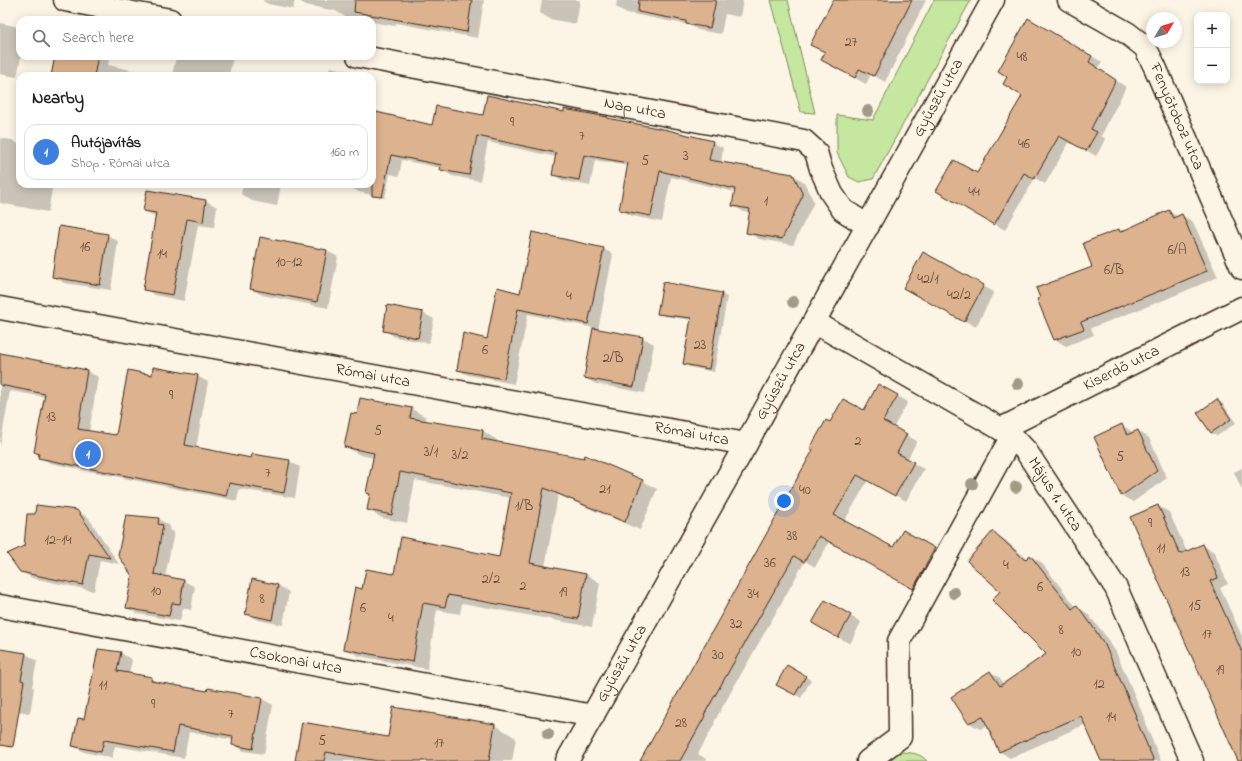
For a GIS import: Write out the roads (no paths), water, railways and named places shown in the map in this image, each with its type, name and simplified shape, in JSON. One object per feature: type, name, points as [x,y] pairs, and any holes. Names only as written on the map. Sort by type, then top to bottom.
[{"type":"street","points":[[65,0],[149,16]]},
{"type":"street","name":"Gyűszű utca","points":[[567,761],[746,444],[993,0]]},
{"type":"street","name":"Fenyőtoboz utca","points":[[1069,0],[1127,33],[1145,48],[1155,67],[1242,268]]},
{"type":"street","name":"Nap utca","points":[[376,59],[804,141],[816,152],[821,169],[832,194],[843,210],[868,226]]},
{"type":"street","name":"Római utca","points":[[0,308],[746,444]]},
{"type":"street","name":"Kiserdő utca","points":[[1006,433],[1242,308]]},
{"type":"street","name":"Május 1. utca","points":[[814,322],[1006,433],[1026,450],[1116,588],[1192,761]]},
{"type":"street","points":[[868,761],[900,736],[899,641],[1006,433]]},
{"type":"street","name":"Csokonai utca","points":[[0,606],[593,716]]},
{"type":"place","name":"Autójavítás","points":[[88,454]]}]
